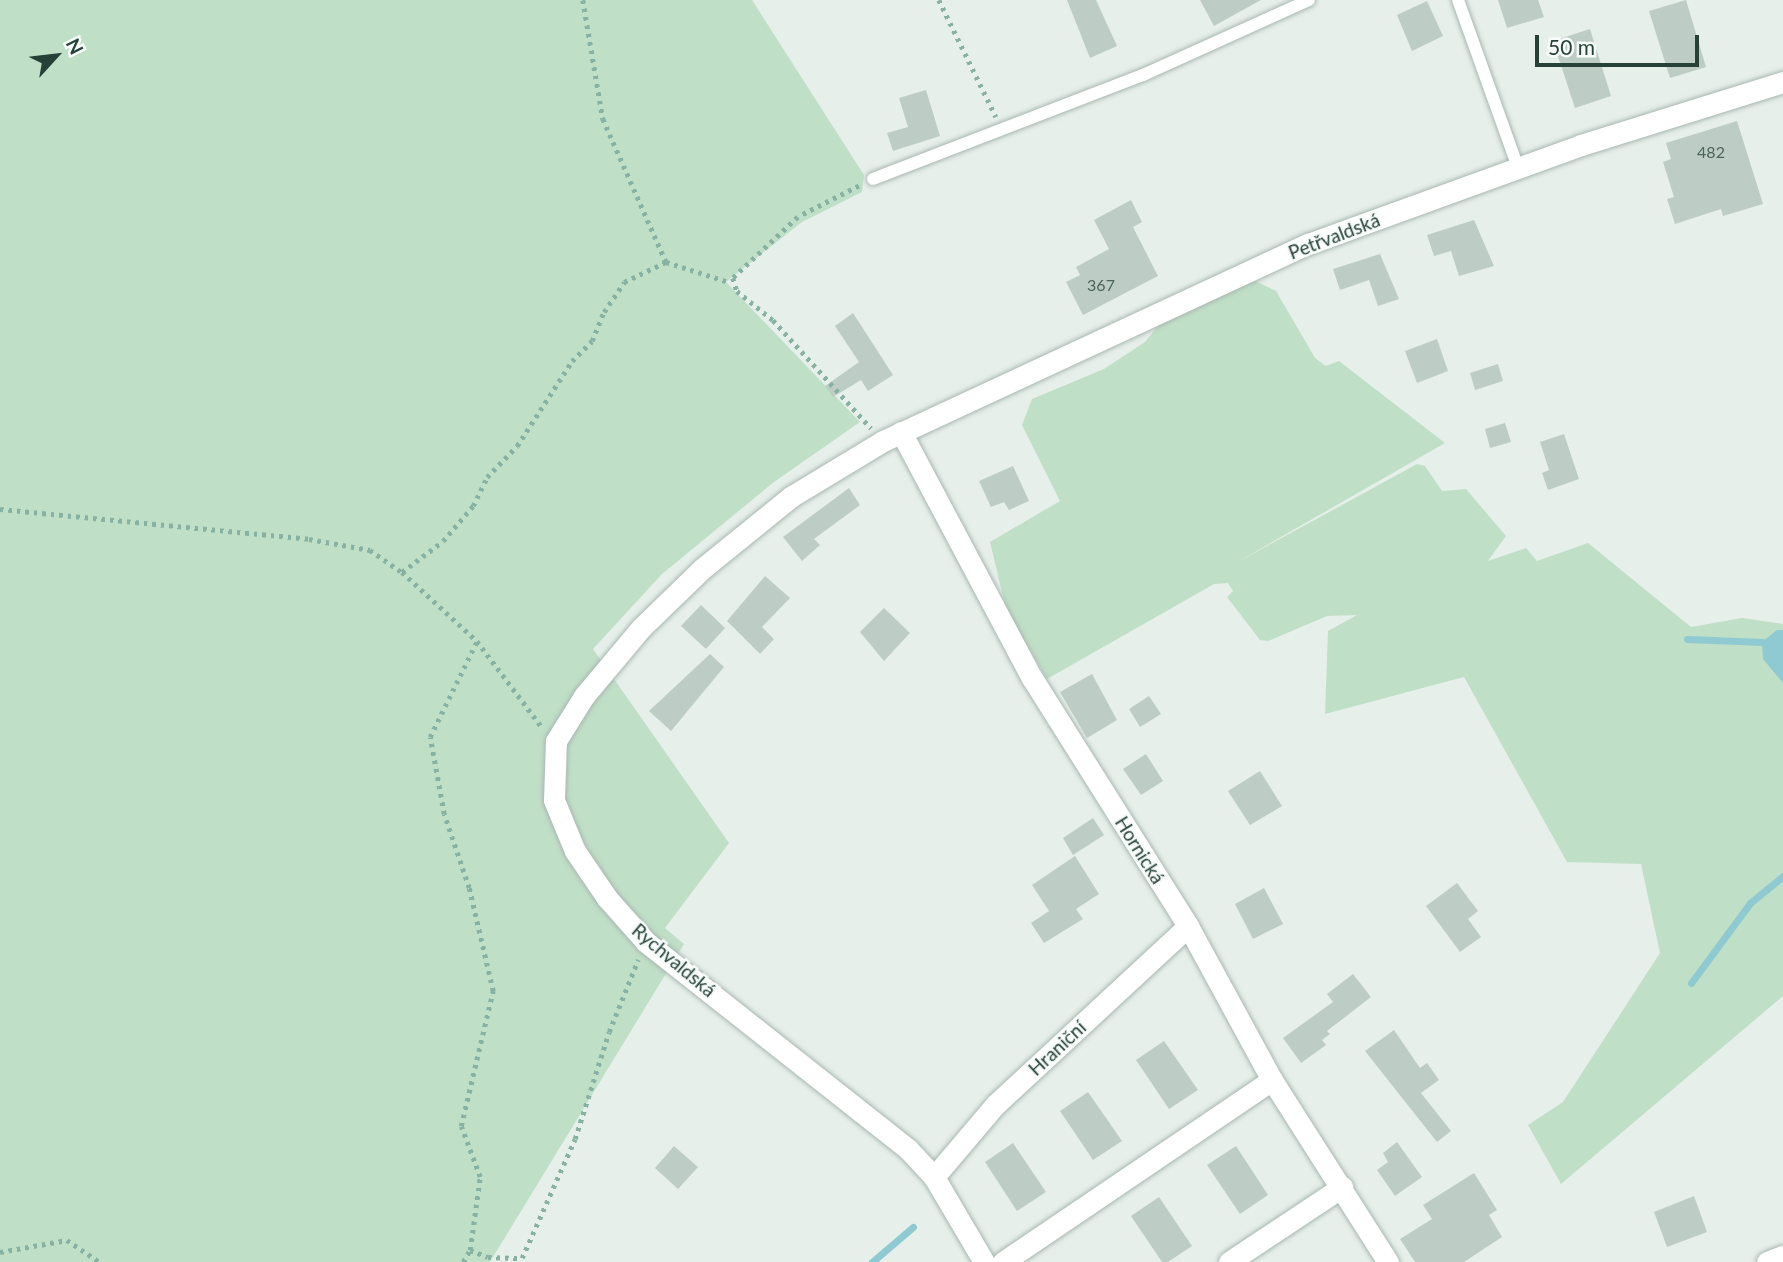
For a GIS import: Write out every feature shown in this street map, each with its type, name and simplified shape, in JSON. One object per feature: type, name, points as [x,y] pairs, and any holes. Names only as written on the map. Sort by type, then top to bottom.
[{"type":"street","name":"Petřvaldská","points":[[901,432],[1308,244],[1518,168],[1783,82]]},
{"type":"street","points":[[556,741],[592,686],[641,628],[703,568],[792,496],[901,432]]},
{"type":"street","name":"Hornická","points":[[901,432],[1032,678],[1188,926],[1272,1080],[1388,1262]]},
{"type":"street","name":"Rychvaldská","points":[[556,741],[554,800],[575,851],[607,898],[646,942],[885,1128],[933,1177],[984,1262]]},
{"type":"street","name":"Hraniční","points":[[933,1177],[995,1105],[1188,926]]},
{"type":"street","points":[[1003,1262],[1272,1080]]},
{"type":"street","points":[[1229,1262],[1342,1187]]},
{"type":"street","points":[[1767,1262],[1783,1256]]},
{"type":"lane","points":[[873,179],[1143,75],[1308,0]]},
{"type":"lane","points":[[1458,0],[1518,168]]},
{"type":"path","points":[[583,0],[603,119],[666,262]]},
{"type":"path","points":[[939,0],[1001,128]]},
{"type":"path","points":[[853,409],[773,320],[737,291],[733,278],[798,217],[873,179]]},
{"type":"path","points":[[402,572],[443,541],[473,506],[487,477],[531,428],[572,361],[592,341],[604,312],[624,282],[666,262],[726,281]]},
{"type":"path","points":[[0,509],[309,539],[370,550],[402,572],[477,641],[533,718],[556,741]]},
{"type":"path","points":[[464,1262],[470,1250],[481,1177],[461,1126],[493,991],[470,888],[444,814],[430,737],[477,641]]},
{"type":"path","points":[[470,1250],[488,1257],[522,1258],[575,1139],[609,1031],[646,942]]},
{"type":"path","points":[[0,1252],[67,1240],[100,1262]]},
{"type":"green space","points":[[0,0],[752,0],[864,175],[862,192],[802,222],[726,282],[860,422],[774,482],[662,574],[593,649],[729,843],[665,928],[684,944],[490,1262],[0,1262]]},
{"type":"green space","points":[[1253,280],[1276,291],[1315,358],[1326,366],[1339,361],[1445,443],[1234,564],[1417,464],[1425,466],[1442,491],[1466,489],[1506,536],[1488,561],[1526,548],[1537,561],[1588,543],[1691,627],[1742,618],[1783,624],[1783,996],[1561,1184],[1528,1125],[1563,1102],[1660,953],[1641,864],[1567,862],[1464,677],[1325,714],[1328,631],[1357,615],[1327,616],[1268,641],[1260,640],[1227,597],[1233,591],[1228,583],[1214,584],[1047,679],[1006,609],[990,542],[1060,501],[1022,425],[1032,399],[1104,369],[1145,342],[1158,326]]},
{"type":"water","points":[[1777,630],[1783,630],[1783,683],[1763,659],[1762,642]]},
{"type":"building","points":[[1067,0],[1096,0],[1117,46],[1090,58]]},
{"type":"building","points":[[1200,0],[1261,0],[1214,26]]},
{"type":"building","points":[[1498,0],[1538,0],[1544,17],[1507,28]]},
{"type":"building","points":[[1686,0],[1706,67],[1670,78],[1649,11]]},
{"type":"building","points":[[1427,1],[1443,36],[1412,51],[1397,15]]},
{"type":"building","points":[[1590,29],[1611,96],[1575,108],[1553,41]]},
{"type":"building","points":[[926,90],[940,136],[893,151],[887,133],[908,127],[899,98]]},
{"type":"building","points":[[1737,121],[1763,204],[1723,216],[1721,209],[1675,224],[1667,199],[1674,197],[1663,162],[1671,159],[1666,143]]},
{"type":"building","points":[[1131,200],[1142,222],[1133,227],[1158,276],[1083,315],[1066,282],[1080,275],[1076,267],[1109,249],[1094,220]]},
{"type":"building","points":[[1474,220],[1494,266],[1459,276],[1451,251],[1434,256],[1427,235]]},
{"type":"building","points":[[1380,254],[1399,299],[1378,306],[1369,280],[1340,290],[1333,269]]},
{"type":"building","points":[[853,313],[893,375],[868,391],[861,380],[833,397],[825,386],[859,362],[835,326]]},
{"type":"building","points":[[1437,339],[1448,371],[1417,383],[1405,351]]},
{"type":"building","points":[[1498,364],[1503,381],[1475,390],[1470,373]]},
{"type":"building","points":[[1505,423],[1511,442],[1490,448],[1485,429]]},
{"type":"building","points":[[1564,434],[1579,479],[1548,490],[1542,473],[1549,470],[1540,442]]},
{"type":"building","points":[[1013,466],[1029,501],[1009,510],[1004,502],[991,507],[979,481]]},
{"type":"building","points":[[849,488],[860,505],[814,539],[820,545],[802,561],[783,537]]},
{"type":"building","points":[[765,576],[790,598],[762,627],[774,639],[760,654],[727,621]]},
{"type":"building","points":[[701,605],[725,628],[706,649],[681,626]]},
{"type":"building","points":[[884,608],[910,633],[884,661],[860,632]]},
{"type":"building","points":[[710,654],[724,667],[671,731],[649,711]]},
{"type":"building","points":[[1092,674],[1117,720],[1087,738],[1060,692]]},
{"type":"building","points":[[1149,696],[1161,714],[1140,727],[1129,709]]},
{"type":"building","points":[[1146,754],[1163,781],[1141,795],[1123,769]]},
{"type":"building","points":[[1260,771],[1282,806],[1250,825],[1228,791]]},
{"type":"building","points":[[1093,818],[1104,835],[1073,855],[1063,838]]},
{"type":"building","points":[[1075,856],[1099,894],[1076,909],[1083,919],[1044,943],[1031,923],[1049,911],[1032,885]]},
{"type":"building","points":[[1457,883],[1478,911],[1468,919],[1481,937],[1460,952],[1426,906]]},
{"type":"building","points":[[1264,888],[1283,924],[1253,939],[1235,904]]},
{"type":"building","points":[[1353,974],[1371,997],[1327,1031],[1330,1034],[1322,1040],[1326,1045],[1301,1063],[1283,1038],[1333,1002],[1327,994]]},
{"type":"building","points":[[1394,1030],[1420,1068],[1427,1063],[1439,1080],[1421,1093],[1451,1131],[1437,1142],[1365,1051]]},
{"type":"building","points":[[1164,1041],[1198,1090],[1169,1109],[1136,1060]]},
{"type":"building","points":[[1088,1092],[1122,1141],[1093,1160],[1060,1111]]},
{"type":"building","points":[[1397,1142],[1422,1177],[1395,1196],[1377,1170],[1388,1162],[1383,1153]]},
{"type":"building","points":[[1013,1143],[1046,1192],[1017,1211],[985,1162]]},
{"type":"building","points":[[674,1146],[698,1167],[678,1189],[655,1168]]},
{"type":"building","points":[[1236,1146],[1268,1195],[1240,1214],[1207,1165]]},
{"type":"building","points":[[1474,1173],[1497,1210],[1489,1215],[1502,1237],[1464,1262],[1415,1262],[1400,1239],[1432,1219],[1423,1205]]},
{"type":"building","points":[[1694,1196],[1707,1232],[1667,1247],[1654,1212]]},
{"type":"building","points":[[1159,1197],[1192,1246],[1168,1262],[1162,1262],[1131,1216]]},
{"type":"waterway","points":[[1687,639],[1762,642],[1783,650]]},
{"type":"waterway","points":[[1691,983],[1750,903],[1783,876]]},
{"type":"waterway","points":[[872,1262],[913,1227]]}]
